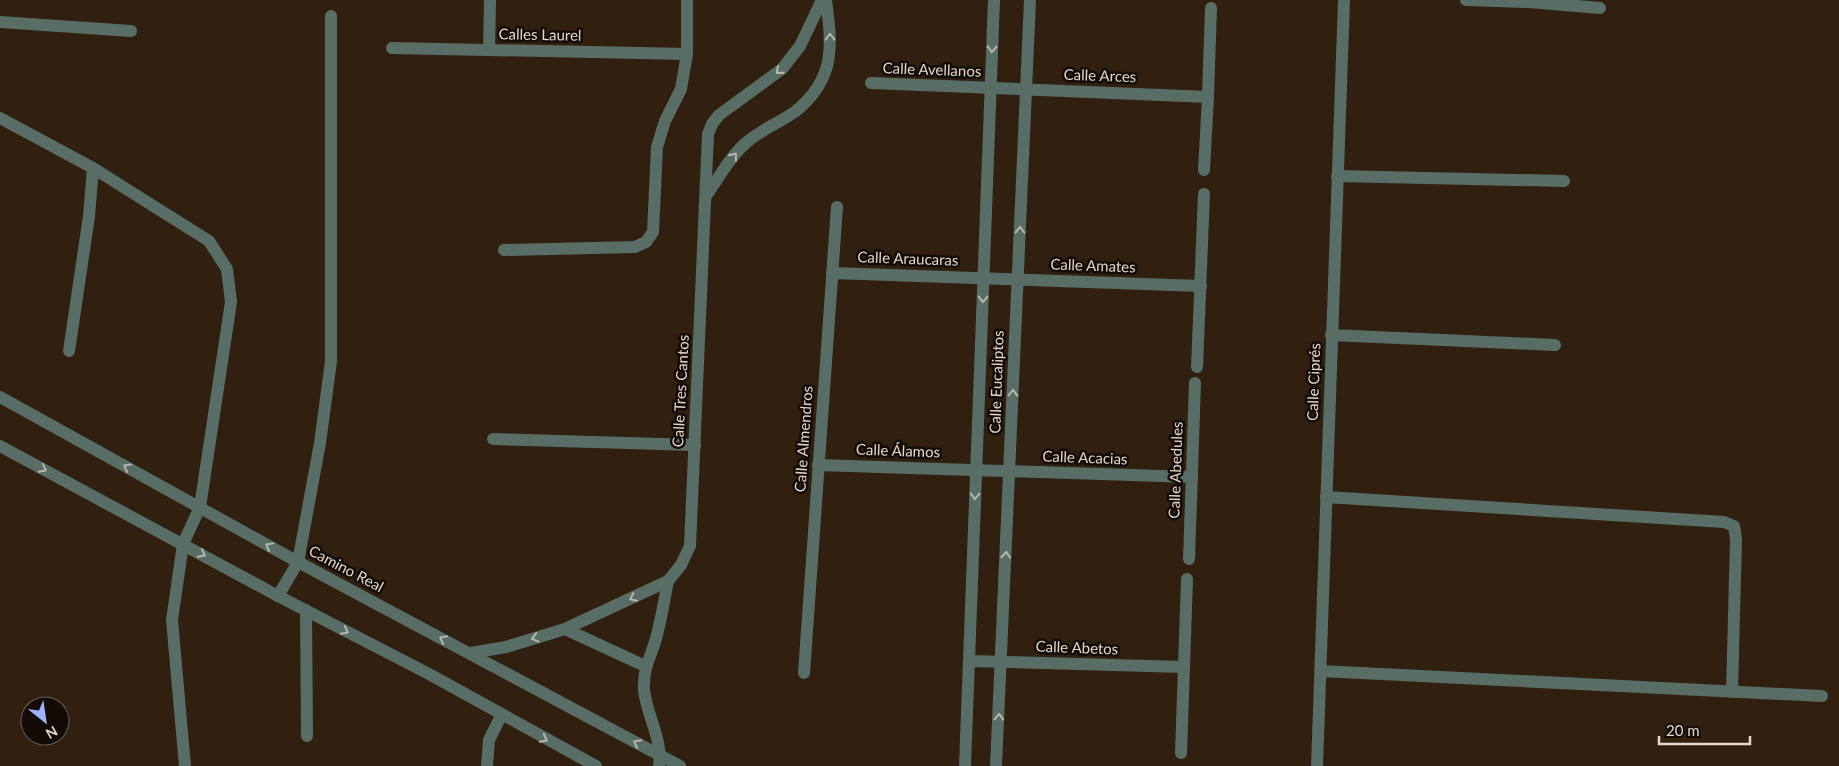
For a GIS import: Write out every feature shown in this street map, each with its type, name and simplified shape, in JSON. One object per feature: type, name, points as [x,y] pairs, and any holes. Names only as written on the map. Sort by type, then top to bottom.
[{"type":"street","points":[[489,50],[490,0]]},
{"type":"street","points":[[504,250],[635,247],[646,242],[653,232],[657,147],[665,121],[681,89],[687,54],[688,0]]},
{"type":"street","name":"Calle Tres Cantos","points":[[471,653],[506,647],[564,629],[668,581],[681,565],[690,546],[708,134],[712,124],[719,115],[782,69],[800,46],[824,0]]},
{"type":"street","name":"Calle Tres Cantos","points":[[706,196],[736,153],[748,141],[796,111],[815,91],[828,67],[830,37],[824,0]]},
{"type":"street","name":"Calle Eucaliptos","points":[[965,766],[994,0]]},
{"type":"street","name":"Calle Eucaliptos","points":[[996,766],[1030,0]]},
{"type":"street","name":"Calle Ciprés","points":[[1317,766],[1336,176],[1344,0]]},
{"type":"street","points":[[1466,0],[1529,1],[1600,8]]},
{"type":"street","points":[[1204,170],[1211,8]]},
{"type":"street","points":[[278,596],[298,562],[320,443],[331,361],[330,16]]},
{"type":"street","points":[[0,22],[131,31]]},
{"type":"street","name":"Calles Laurel","points":[[392,48],[687,54]]},
{"type":"street","name":"Calle Avellanos","points":[[871,83],[990,88]]},
{"type":"street","name":"Calle Arces","points":[[990,88],[1208,97]]},
{"type":"street","points":[[0,118],[93,168],[209,241],[227,269],[231,302],[200,507],[183,544],[172,620],[185,766]]},
{"type":"street","points":[[69,352],[89,216],[93,168]]},
{"type":"street","points":[[1336,176],[1564,181]]},
{"type":"street","points":[[1197,367],[1204,194]]},
{"type":"street","name":"Calle Almendros","points":[[804,673],[837,207]]},
{"type":"street","name":"Calle Araucaras","points":[[832,272],[984,278]]},
{"type":"street","name":"Calle Amates","points":[[984,278],[1200,286]]},
{"type":"street","points":[[1331,336],[1555,345]]},
{"type":"street","name":"Calle Abedules","points":[[1189,559],[1195,383]]},
{"type":"street","name":"Camino Real","points":[[0,397],[298,562],[471,653],[660,761],[680,766]]},
{"type":"street","points":[[493,439],[695,445]]},
{"type":"street","points":[[0,446],[278,596],[429,674],[502,716],[596,766]]},
{"type":"street","name":"Calle Álamos","points":[[818,465],[976,470]]},
{"type":"street","name":"Calle Acacias","points":[[976,470],[1192,478]]},
{"type":"street","points":[[1326,497],[1724,522],[1734,526],[1736,539],[1732,692]]},
{"type":"street","points":[[1181,753],[1188,579]]},
{"type":"street","name":"Calle Tres Cantos","points":[[660,761],[657,735],[647,709],[644,690],[645,666],[655,641],[668,581]]},
{"type":"street","points":[[306,610],[307,736]]},
{"type":"street","points":[[564,629],[645,666]]},
{"type":"street","name":"Calle Abetos","points":[[969,661],[1184,667]]},
{"type":"street","points":[[1321,671],[1822,696]]},
{"type":"street","points":[[487,766],[489,740],[502,716]]}]
